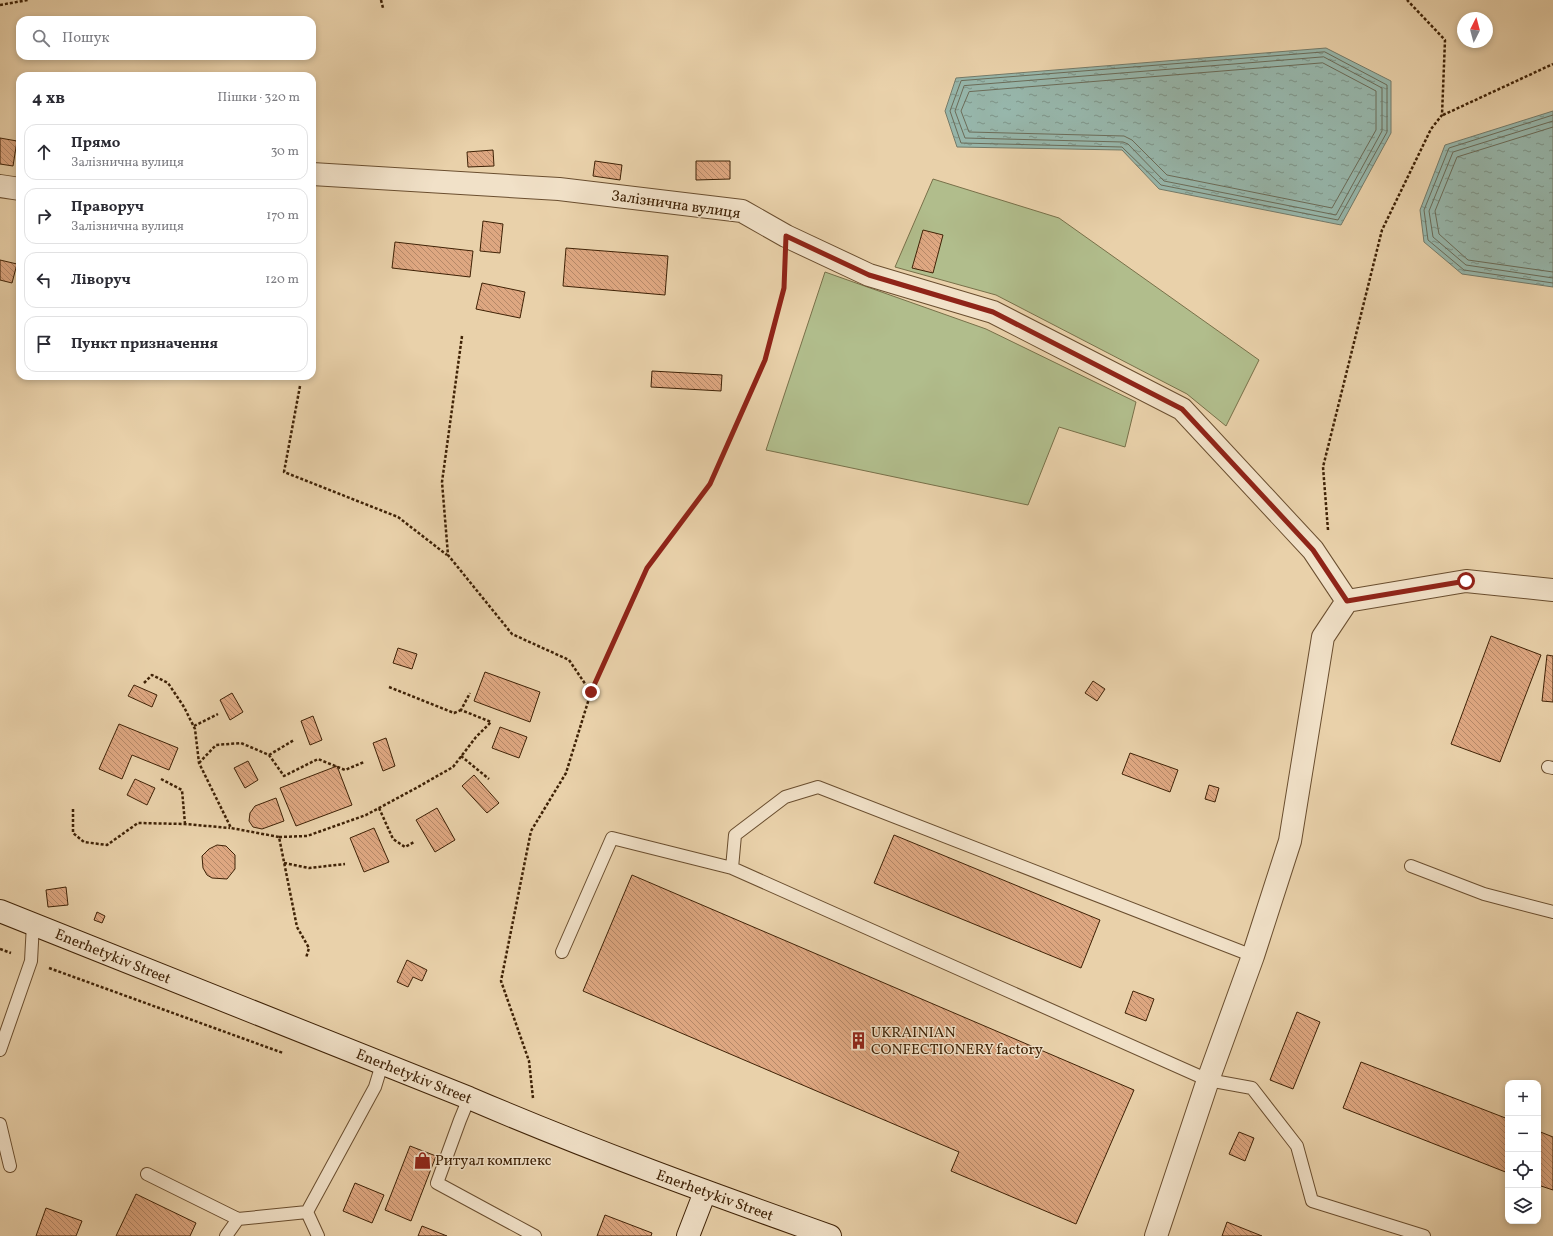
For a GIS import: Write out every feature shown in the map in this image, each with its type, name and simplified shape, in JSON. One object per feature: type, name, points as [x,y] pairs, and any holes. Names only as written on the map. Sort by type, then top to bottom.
[{"type":"street","name":"Залізнична вулиця","points":[[316,174],[559,189],[742,211],[786,236],[869,275],[993,312],[1182,409],[1313,550],[1347,601]]},
{"type":"street","points":[[0,186],[16,188]]},
{"type":"street","points":[[1156,1236],[1208,1080],[1253,956],[1290,841],[1323,637],[1347,601],[1466,581],[1553,590]]},
{"type":"street","name":"Enerhetykiv Street","points":[[0,910],[470,1098],[536,1127],[705,1192],[830,1236]]},
{"type":"street","points":[[688,1236],[705,1192]]},
{"type":"lane","points":[[732,868],[735,835],[786,797],[818,787],[1253,956]]},
{"type":"lane","points":[[562,952],[612,838],[732,868],[1208,1080],[1252,1088],[1297,1146],[1312,1201],[1424,1236]]},
{"type":"lane","points":[[1411,866],[1484,894],[1553,912]]},
{"type":"lane","points":[[0,1050],[31,961],[33,924]]},
{"type":"lane","points":[[307,1212],[375,1087],[382,1064]]},
{"type":"lane","points":[[470,1098],[436,1183],[535,1236]]},
{"type":"lane","points":[[0,1124],[10,1166]]},
{"type":"lane","points":[[148,1174],[238,1219],[307,1212]]},
{"type":"lane","points":[[307,1212],[318,1236]]},
{"type":"lane","points":[[226,1236],[238,1219]]},
{"type":"path","points":[[0,5],[28,0]]},
{"type":"path","points":[[381,0],[383,8]]},
{"type":"path","points":[[1407,0],[1445,40],[1442,115]]},
{"type":"path","points":[[1329,534],[1323,467],[1382,230],[1432,129],[1442,115],[1553,64]]},
{"type":"path","points":[[536,1127],[530,1061],[501,981],[531,831],[566,773],[591,692],[647,568],[710,484],[765,360],[784,288],[786,236]]},
{"type":"path","points":[[448,555],[442,482],[462,336]]},
{"type":"path","points":[[300,386],[284,472],[398,517],[448,555],[512,634],[569,660],[591,692]]},
{"type":"path","points":[[144,683],[152,676],[168,683],[184,706],[193,726],[199,763],[230,828]]},
{"type":"path","points":[[389,687],[454,713],[461,710],[470,694]]},
{"type":"path","points":[[73,808],[73,833],[84,842],[107,845],[138,823],[185,824],[230,828],[279,836],[308,836],[366,815],[453,767],[476,737],[492,722],[461,710]]},
{"type":"path","points":[[193,726],[218,714]]},
{"type":"path","points":[[269,755],[294,740]]},
{"type":"path","points":[[199,763],[216,745],[241,743],[269,755],[284,776],[318,759],[345,770],[364,762]]},
{"type":"path","points":[[461,756],[490,779]]},
{"type":"path","points":[[161,779],[182,790],[185,824]]},
{"type":"path","points":[[379,808],[392,839],[405,848],[414,842]]},
{"type":"path","points":[[279,836],[297,927],[309,948],[306,958]]},
{"type":"path","points":[[284,863],[309,868],[345,864]]},
{"type":"green space","points":[[933,179],[1059,218],[1259,360],[1226,426],[1187,394],[996,295],[895,267]]},
{"type":"green space","points":[[825,272],[986,329],[1136,402],[1125,447],[1059,427],[1028,505],[766,450]]},
{"type":"water","points":[[1326,48],[1391,81],[1391,133],[1341,225],[1159,189],[1122,150],[957,147],[945,111],[956,78]]},
{"type":"water","points":[[1553,111],[1553,287],[1462,274],[1424,242],[1420,210],[1445,145]]},
{"type":"building","points":[[0,138],[16,141],[13,166],[0,164]]},
{"type":"building","points":[[493,150],[494,166],[468,167],[467,152]]},
{"type":"building","points":[[595,161],[622,165],[620,180],[593,176]]},
{"type":"building","points":[[696,161],[730,161],[730,179],[696,180]]},
{"type":"building","points":[[483,221],[503,224],[500,253],[480,251]]},
{"type":"building","points":[[923,230],[943,235],[933,273],[912,268]]},
{"type":"building","points":[[395,242],[473,251],[470,277],[392,268]]},
{"type":"building","points":[[566,248],[668,256],[665,295],[563,286]]},
{"type":"building","points":[[0,260],[16,264],[12,283],[0,280]]},
{"type":"building","points":[[482,283],[525,292],[520,318],[476,309]]},
{"type":"building","points":[[652,371],[722,375],[721,391],[651,387]]},
{"type":"building","points":[[1491,636],[1541,655],[1500,762],[1451,744]]},
{"type":"building","points":[[398,648],[417,654],[412,669],[393,663]]},
{"type":"building","points":[[1547,655],[1553,656],[1553,702],[1542,701]]},
{"type":"building","points":[[485,672],[540,692],[530,722],[474,701]]},
{"type":"building","points":[[1093,681],[1105,689],[1097,701],[1085,693]]},
{"type":"building","points":[[134,685],[157,695],[152,707],[128,696]]},
{"type":"building","points":[[232,693],[243,712],[230,720],[220,700]]},
{"type":"building","points":[[313,716],[322,740],[310,745],[301,721]]},
{"type":"building","points":[[119,724],[178,748],[169,770],[132,755],[122,779],[99,769]]},
{"type":"building","points":[[500,727],[527,737],[519,758],[492,748]]},
{"type":"building","points":[[386,738],[395,766],[383,771],[373,743]]},
{"type":"building","points":[[1130,753],[1178,770],[1170,792],[1122,774]]},
{"type":"building","points":[[248,761],[258,780],[245,788],[234,768]]},
{"type":"building","points":[[337,766],[352,805],[296,826],[280,788]]},
{"type":"building","points":[[474,775],[499,803],[487,813],[462,786]]},
{"type":"building","points":[[135,779],[155,788],[147,805],[127,795]]},
{"type":"building","points":[[1209,785],[1219,788],[1215,802],[1205,799]]},
{"type":"building","points":[[276,798],[284,821],[262,829],[253,827],[249,821],[250,813],[255,806]]},
{"type":"building","points":[[437,808],[455,840],[435,852],[416,820]]},
{"type":"building","points":[[374,828],[389,862],[364,872],[350,838]]},
{"type":"building","points":[[894,835],[1100,920],[1081,968],[874,883]]},
{"type":"building","points":[[217,845],[226,846],[235,855],[235,869],[227,879],[212,878],[207,875],[203,868],[202,856],[209,849]]},
{"type":"building","name":"UKRAINIAN CONFECTIONERY factory","points":[[632,875],[1134,1090],[1076,1224],[951,1171],[959,1152],[583,991]]},
{"type":"building","points":[[66,887],[68,905],[48,907],[46,890]]},
{"type":"building","points":[[97,912],[105,916],[102,923],[94,920]]},
{"type":"building","points":[[407,960],[427,970],[422,981],[413,977],[408,987],[397,982]]},
{"type":"building","points":[[1133,991],[1154,999],[1146,1021],[1125,1013]]},
{"type":"building","points":[[1297,1012],[1320,1022],[1293,1089],[1270,1080]]},
{"type":"building","points":[[1361,1062],[1505,1118],[1505,1172],[1343,1108]]},
{"type":"building","points":[[1239,1132],[1254,1138],[1245,1161],[1229,1154]]},
{"type":"building","points":[[1541,1132],[1553,1137],[1553,1190],[1541,1186]]},
{"type":"building","points":[[410,1146],[436,1156],[411,1221],[385,1210]]},
{"type":"building","points":[[355,1183],[384,1195],[372,1223],[343,1211]]},
{"type":"building","points":[[136,1194],[196,1223],[190,1236],[116,1236]]},
{"type":"building","points":[[46,1208],[82,1221],[76,1236],[36,1236]]},
{"type":"building","points":[[605,1215],[652,1233],[651,1236],[597,1236]]},
{"type":"building","points":[[1227,1222],[1262,1236],[1222,1236]]},
{"type":"building","points":[[422,1226],[447,1236],[418,1236]]},
{"type":"place","name":"UKRAINIAN CONFECTIONERY factory","points":[[858,1041]]},
{"type":"place","name":"Ритуал комплекс","points":[[422,1160]]},
{"type":"route","points":[[591,692],[647,568],[710,484],[765,360],[784,288],[786,236],[869,275],[993,312],[1182,409],[1313,550],[1347,601],[1466,581]]}]
